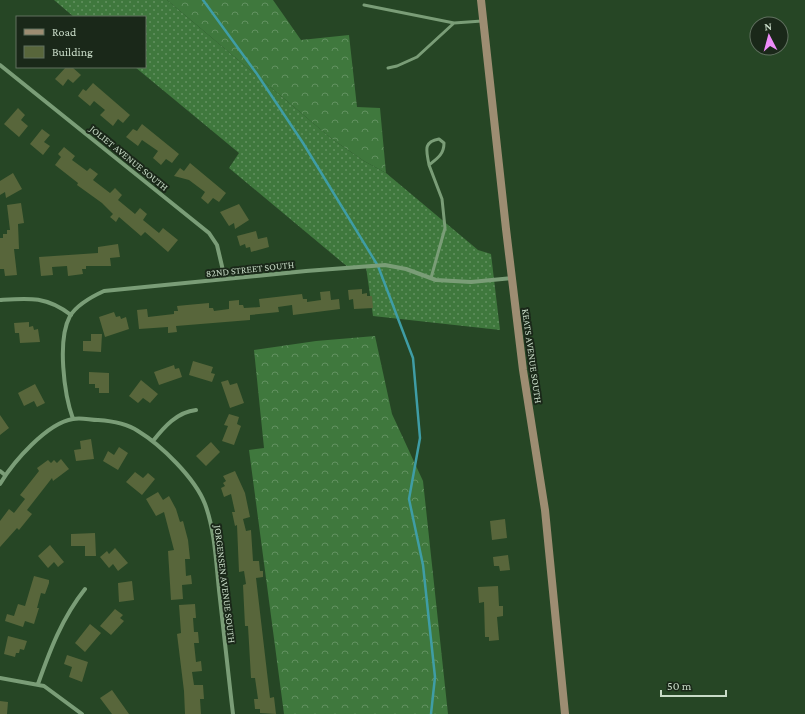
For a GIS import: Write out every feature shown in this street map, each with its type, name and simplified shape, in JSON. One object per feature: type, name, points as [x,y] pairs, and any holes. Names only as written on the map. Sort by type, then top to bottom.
[{"type":"main road","name":"KEATS AVENUE SOUTH","points":[[481,0],[523,370],[545,510],[565,714]]},
{"type":"street","name":"JOLIET AVENUE SOUTH","points":[[0,65],[209,233],[217,245],[225,279]]},
{"type":"street","name":"82ND STREET SOUTH","points":[[71,315],[84,303],[104,291],[385,265],[406,269],[430,278],[471,282],[512,278]]},
{"type":"street","points":[[0,300],[40,299],[62,308],[71,315],[64,331],[64,374],[73,418],[52,427],[38,438],[5,475],[0,484]]},
{"type":"street","points":[[153,441],[170,422],[189,411],[196,410]]},
{"type":"street","name":"JORGENSEN AVENUE SOUTH","points":[[73,418],[109,421],[123,424],[137,430],[153,441],[183,471],[205,503],[214,538],[233,714]]},
{"type":"street","points":[[0,471],[5,475]]},
{"type":"street","points":[[38,684],[49,653],[66,616],[85,589]]},
{"type":"street","points":[[0,678],[38,684],[70,704],[82,714]]},
{"type":"lane","points":[[364,5],[454,23],[483,21]]},
{"type":"lane","points":[[388,68],[397,66],[417,57],[454,23]]},
{"type":"lane","points":[[429,165],[439,157],[444,150],[442,141],[432,141],[428,144],[426,149],[429,165],[442,199],[445,228],[430,278]]},
{"type":"green space","points":[[54,0],[167,0],[332,139],[364,161],[386,173],[478,250],[491,254],[500,330],[373,316],[366,267],[349,268],[229,168],[239,153],[136,68],[146,68],[146,16],[73,16]]},
{"type":"green space","points":[[167,0],[273,0],[301,40],[349,35],[357,107],[380,108],[386,173],[364,161],[332,139]]},
{"type":"green space","points":[[375,336],[392,414],[423,481],[448,714],[284,714],[249,450],[264,448],[254,350],[316,341]]},
{"type":"building","points":[[65,68],[73,68],[81,75],[73,83],[68,79],[63,86],[55,79]]},
{"type":"building","points":[[93,83],[130,115],[123,123],[118,119],[113,126],[100,115],[105,110],[94,101],[90,106],[78,96],[83,89],[86,91]]},
{"type":"building","points":[[18,108],[25,115],[21,120],[28,126],[19,137],[4,124]]},
{"type":"building","points":[[142,124],[179,154],[172,163],[166,159],[161,165],[153,158],[158,151],[142,140],[138,146],[126,137],[133,129],[137,131]]},
{"type":"building","points":[[42,129],[50,135],[44,142],[50,146],[43,155],[30,144]]},
{"type":"building","points":[[64,147],[75,156],[72,160],[87,171],[90,168],[98,174],[93,180],[110,193],[115,188],[122,195],[118,200],[135,214],[140,208],[147,214],[143,220],[159,233],[163,228],[178,240],[168,252],[145,232],[141,236],[119,217],[116,222],[110,217],[113,214],[102,203],[77,185],[78,183],[55,165],[61,157],[58,154]]},
{"type":"building","points":[[190,163],[226,193],[219,202],[213,198],[208,204],[201,198],[205,192],[189,180],[174,176],[180,168],[184,171]]},
{"type":"building","points":[[13,173],[22,189],[6,198],[5,192],[0,195],[0,181]]},
{"type":"building","points":[[21,203],[24,223],[18,224],[19,249],[14,249],[17,275],[5,276],[4,269],[0,269],[0,238],[3,238],[3,234],[7,234],[7,230],[10,230],[7,205]]},
{"type":"building","points":[[239,204],[249,220],[235,229],[234,223],[229,226],[220,212]]},
{"type":"building","points":[[256,231],[258,239],[267,237],[269,247],[251,252],[250,247],[246,248],[245,244],[240,246],[237,236]]},
{"type":"building","points":[[118,244],[120,257],[110,258],[111,266],[86,266],[86,269],[82,269],[83,274],[68,276],[67,266],[52,267],[53,275],[41,276],[39,257],[98,253],[98,247]]},
{"type":"building","points":[[362,289],[362,294],[367,293],[367,296],[372,296],[373,308],[354,309],[353,299],[349,300],[348,290]]},
{"type":"building","points":[[330,291],[331,300],[339,299],[340,309],[293,315],[292,305],[278,307],[279,312],[250,315],[250,320],[176,326],[177,332],[168,333],[168,327],[139,329],[137,310],[147,309],[148,317],[174,314],[174,311],[178,311],[177,306],[209,303],[209,308],[213,308],[214,311],[229,309],[229,301],[239,300],[239,305],[243,305],[244,308],[260,307],[259,299],[302,294],[303,299],[307,299],[307,302],[321,300],[320,292]]},
{"type":"building","points":[[114,312],[116,317],[120,316],[121,319],[126,317],[129,329],[105,337],[99,317]]},
{"type":"building","points":[[29,322],[29,327],[33,326],[34,330],[38,329],[40,342],[20,343],[19,333],[15,333],[14,323]]},
{"type":"building","points":[[91,334],[102,334],[101,352],[83,351],[83,341],[91,341]]},
{"type":"building","points":[[193,361],[213,367],[211,373],[215,374],[212,382],[189,375]]},
{"type":"building","points":[[174,365],[175,369],[179,368],[182,377],[159,385],[154,372]]},
{"type":"building","points":[[89,372],[109,373],[109,393],[99,393],[99,388],[95,388],[95,384],[89,384]]},
{"type":"building","points":[[141,380],[158,394],[150,403],[143,398],[138,403],[129,396]]},
{"type":"building","points":[[228,380],[230,385],[237,383],[244,403],[230,408],[221,382]]},
{"type":"building","points":[[35,384],[45,403],[37,407],[34,401],[24,406],[18,393]]},
{"type":"building","points":[[229,414],[239,417],[237,424],[241,426],[234,445],[222,441],[228,426],[224,425]]},
{"type":"building","points":[[0,415],[9,428],[0,435]]},
{"type":"building","points":[[91,439],[94,459],[76,461],[74,450],[81,449],[80,441]]},
{"type":"building","points":[[211,442],[220,452],[206,466],[196,456]]},
{"type":"building","points":[[119,447],[128,453],[118,470],[103,461],[108,451],[114,455]]},
{"type":"building","points":[[61,459],[69,469],[53,481],[52,478],[27,510],[32,514],[19,530],[17,528],[0,547],[0,521],[9,509],[14,513],[25,499],[20,495],[39,471],[37,468],[48,460],[51,463],[54,460],[57,463]]},
{"type":"building","points":[[235,471],[245,493],[250,517],[243,519],[246,531],[251,530],[253,561],[259,561],[260,571],[263,571],[263,577],[256,578],[270,698],[274,697],[276,714],[260,713],[260,709],[255,709],[254,699],[258,699],[255,678],[251,678],[248,626],[245,626],[243,585],[246,584],[244,571],[239,572],[237,525],[235,526],[232,512],[235,512],[231,494],[224,497],[221,488],[225,486],[223,483],[226,481],[223,476]]},
{"type":"building","points":[[135,472],[143,478],[148,473],[155,479],[142,495],[126,482]]},
{"type":"building","points":[[158,492],[163,500],[169,496],[176,509],[180,522],[183,521],[188,540],[190,559],[185,559],[186,576],[191,575],[192,584],[182,585],[183,599],[171,600],[168,551],[174,550],[164,512],[156,516],[146,499]]},
{"type":"building","points":[[505,519],[507,538],[492,540],[490,521]]},
{"type":"building","points":[[95,533],[96,556],[85,556],[85,546],[71,546],[71,534]]},
{"type":"building","points":[[50,545],[64,562],[58,567],[54,562],[48,568],[38,556]]},
{"type":"building","points":[[115,548],[128,563],[118,571],[113,564],[109,568],[100,557],[107,551],[109,554]]},
{"type":"building","points":[[508,555],[510,570],[500,571],[499,566],[494,566],[493,557]]},
{"type":"building","points":[[34,576],[49,580],[49,583],[45,594],[41,593],[37,608],[39,608],[34,624],[25,621],[23,627],[5,621],[7,614],[14,616],[18,604],[25,606]]},
{"type":"building","points":[[132,581],[134,600],[119,602],[118,583]]},
{"type":"building","points":[[498,586],[499,606],[503,606],[503,616],[497,617],[499,640],[489,641],[489,637],[485,637],[484,602],[479,603],[478,587]]},
{"type":"building","points":[[195,604],[196,618],[193,618],[194,632],[198,632],[199,643],[194,643],[196,662],[201,661],[202,671],[192,672],[194,685],[203,685],[204,699],[200,699],[201,714],[185,714],[184,691],[177,634],[181,633],[179,605]]},
{"type":"building","points":[[115,609],[123,615],[120,618],[124,621],[111,635],[100,626]]},
{"type":"building","points":[[90,624],[101,633],[85,652],[75,643]]},
{"type":"building","points":[[8,636],[27,641],[24,650],[20,649],[19,653],[16,653],[15,657],[4,654]]},
{"type":"building","points":[[67,655],[88,662],[82,682],[69,677],[72,667],[64,664]]},
{"type":"building","points":[[112,690],[129,714],[112,714],[100,698]]},
{"type":"building","points":[[0,701],[8,702],[7,714],[0,714]]},
{"type":"waterway","points":[[203,0],[257,74],[303,143],[378,266],[413,358],[420,438],[409,499],[423,565],[435,677],[431,714]]}]
